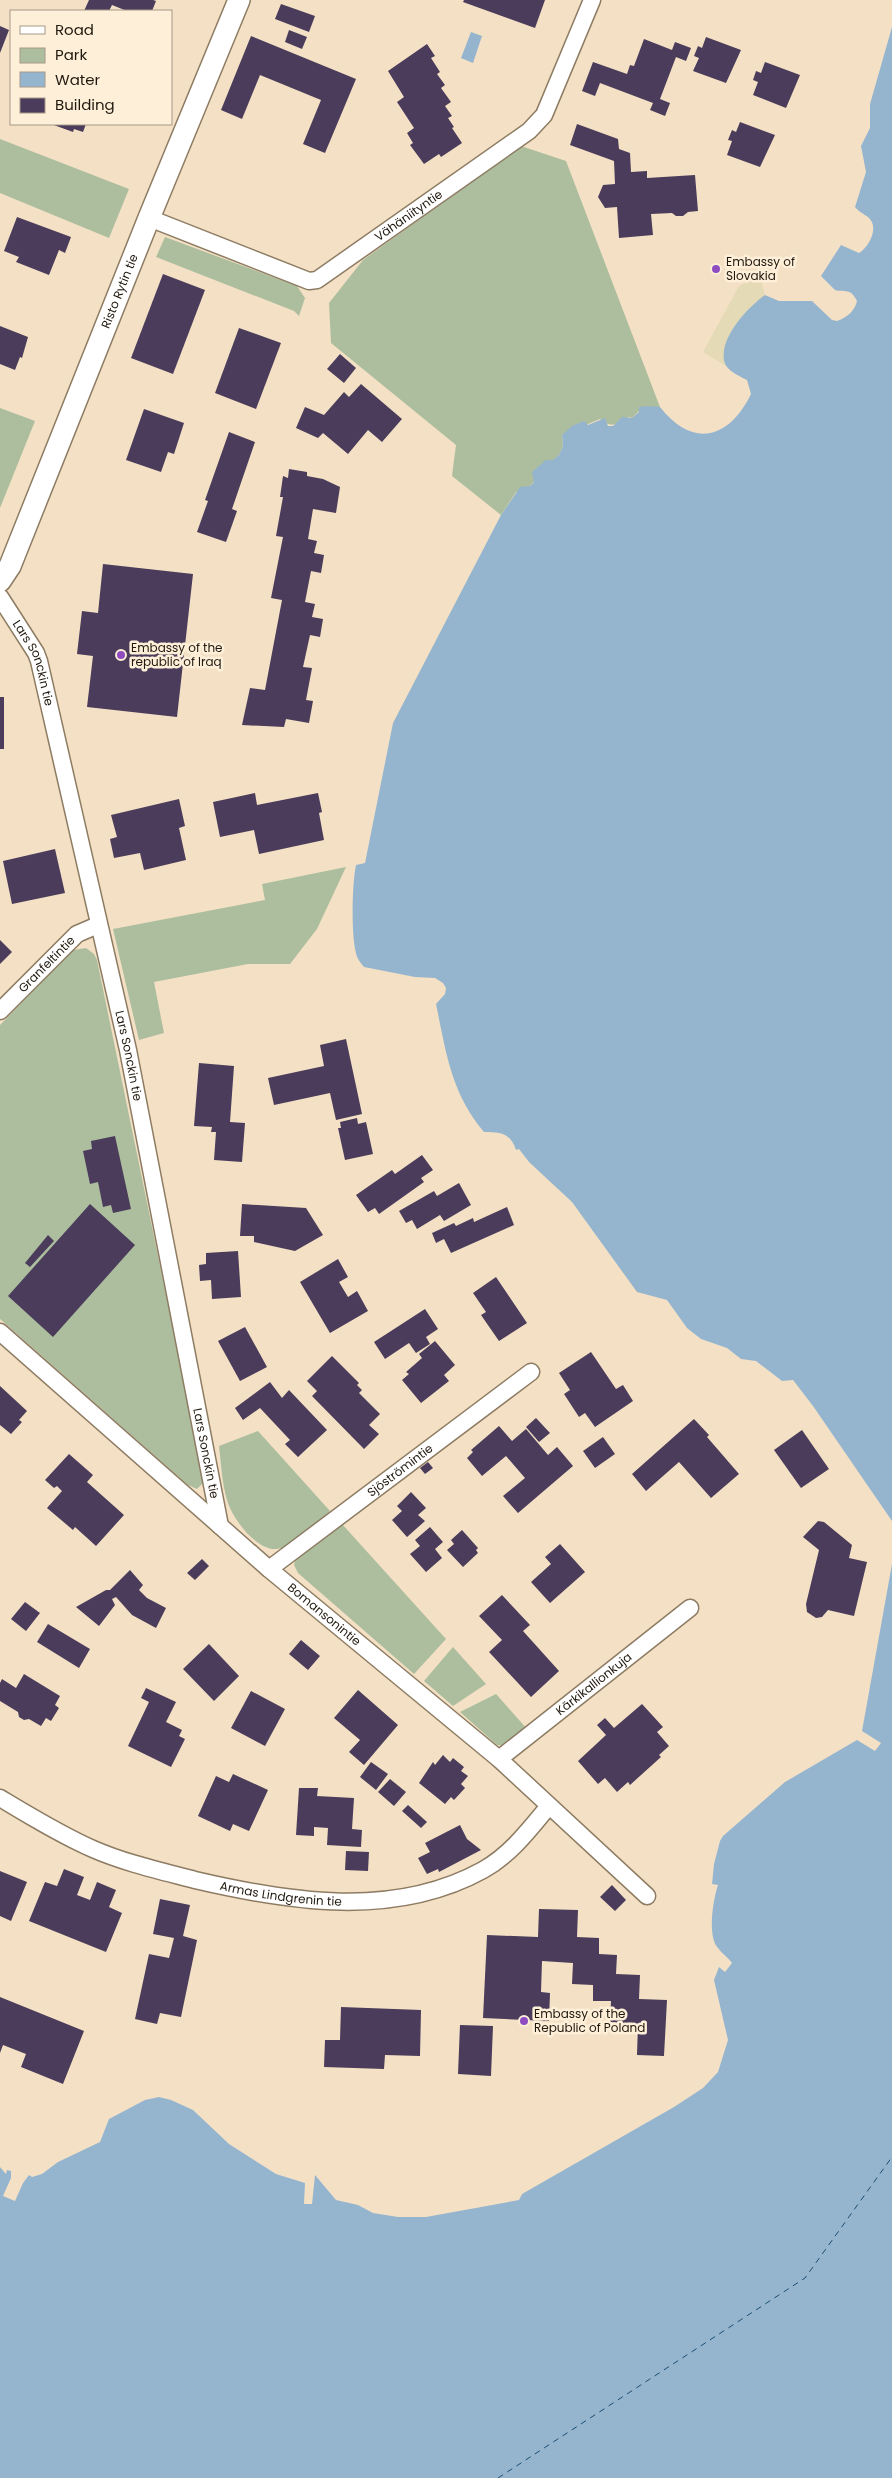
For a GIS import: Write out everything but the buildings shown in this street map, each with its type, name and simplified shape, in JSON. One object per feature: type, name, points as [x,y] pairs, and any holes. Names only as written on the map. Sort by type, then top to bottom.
[{"type":"street","name":"Risto Rytin tie","points":[[0,581],[10,566],[148,218],[239,0]]},
{"type":"street","name":"Vähäniityntie","points":[[148,218],[309,281],[317,280],[529,131],[544,115],[592,0]]},
{"type":"street","name":"Lars Sonckin tie","points":[[0,597],[36,654],[128,1050],[220,1526]]},
{"type":"street","name":"Granfeltintie","points":[[0,1011],[78,934],[98,925]]},
{"type":"street","name":"Bomansonintie","points":[[0,1332],[269,1569],[499,1759],[548,1807],[648,1896]]},
{"type":"street","name":"Sjöströmintie","points":[[269,1569],[531,1372]]},
{"type":"street","name":"Kärkikallionkuja","points":[[499,1759],[690,1608]]},
{"type":"street","name":"Armas Lindgrenin tie","points":[[0,1798],[51,1829],[94,1850],[162,1872],[242,1891],[320,1901],[357,1902],[386,1900],[432,1892],[485,1869],[517,1844],[548,1807]]},
{"type":"green space","points":[[0,139],[129,189],[109,238],[0,193]]},
{"type":"green space","points":[[521,146],[566,161],[660,407],[643,407],[632,418],[629,417],[611,425],[600,419],[562,435],[563,446],[559,455],[530,486],[516,492],[501,515],[452,476],[456,445],[331,343],[329,303],[363,260]]},
{"type":"green space","points":[[165,237],[297,286],[305,298],[299,316],[294,311],[156,257]]},
{"type":"green space","points":[[0,408],[35,421],[0,508]]},
{"type":"green space","points":[[346,867],[317,929],[290,964],[248,964],[154,982],[164,1033],[139,1040],[113,929],[265,900],[262,884]]},
{"type":"green space","points":[[86,948],[94,954],[97,960],[203,1474],[203,1483],[197,1489],[188,1485],[0,1319],[0,1025],[73,950]]},
{"type":"green space","points":[[258,1431],[330,1511],[298,1539],[291,1544],[277,1549],[261,1545],[246,1532],[234,1516],[225,1493],[219,1446]]},
{"type":"green space","points":[[342,1524],[446,1639],[414,1674],[298,1573],[294,1565],[296,1558]]},
{"type":"green space","points":[[453,1647],[486,1684],[453,1706],[424,1681]]},
{"type":"green space","points":[[496,1694],[528,1730],[506,1746],[497,1745],[460,1712]]},
{"type":"sand","points":[[760,277],[765,295],[751,308],[731,338],[725,358],[726,366],[703,352],[739,286]]},
{"type":"water","points":[[892,27],[892,1521],[793,1380],[782,1381],[756,1361],[741,1359],[727,1348],[701,1339],[687,1328],[667,1300],[637,1292],[572,1202],[529,1162],[519,1149],[516,1150],[508,1137],[500,1133],[484,1132],[464,1102],[451,1071],[436,1004],[445,994],[446,988],[443,983],[435,978],[415,977],[364,967],[358,959],[354,945],[353,909],[356,865],[365,863],[393,723],[501,515],[520,487],[530,486],[534,482],[532,472],[546,460],[553,460],[559,455],[563,446],[562,435],[572,426],[584,421],[588,425],[605,418],[608,426],[613,426],[622,417],[632,418],[639,412],[639,407],[646,406],[660,407],[672,420],[685,429],[697,433],[710,433],[721,429],[732,421],[751,394],[747,380],[733,372],[725,364],[724,351],[726,342],[737,323],[758,300],[765,295],[779,301],[812,301],[832,320],[837,321],[847,316],[854,308],[857,301],[850,292],[835,290],[821,276],[841,245],[859,253],[872,236],[873,226],[871,221],[855,207],[866,172],[861,146],[870,128],[870,104]]},
{"type":"water","points":[[471,32],[482,36],[473,63],[461,58]]},
{"type":"water","points":[[892,1564],[892,2478],[0,2478],[0,2167],[6,2174],[7,2170],[11,2171],[11,2178],[3,2196],[15,2201],[29,2175],[32,2177],[42,2174],[58,2162],[100,2142],[109,2119],[145,2100],[159,2097],[193,2110],[229,2144],[276,2174],[305,2183],[304,2204],[312,2204],[315,2175],[336,2200],[358,2205],[373,2213],[398,2217],[426,2217],[519,2200],[522,2194],[674,2107],[703,2088],[718,2072],[728,2040],[714,1980],[719,1967],[725,1972],[732,1963],[715,1942],[712,1927],[714,1899],[718,1885],[712,1884],[714,1864],[720,1841],[723,1836],[785,1782],[857,1740],[875,1751],[881,1743],[862,1731]]},
{"type":"ferry route","points":[[498,2478],[805,2278],[892,2157]]},
{"type":"place","name":"Embassy of Slovakia","points":[[716,269]]},
{"type":"place","name":"Embassy of the republic of Iraq","points":[[121,655]]},
{"type":"place","name":"Embassy of the Republic of Poland","points":[[524,2021]]}]
